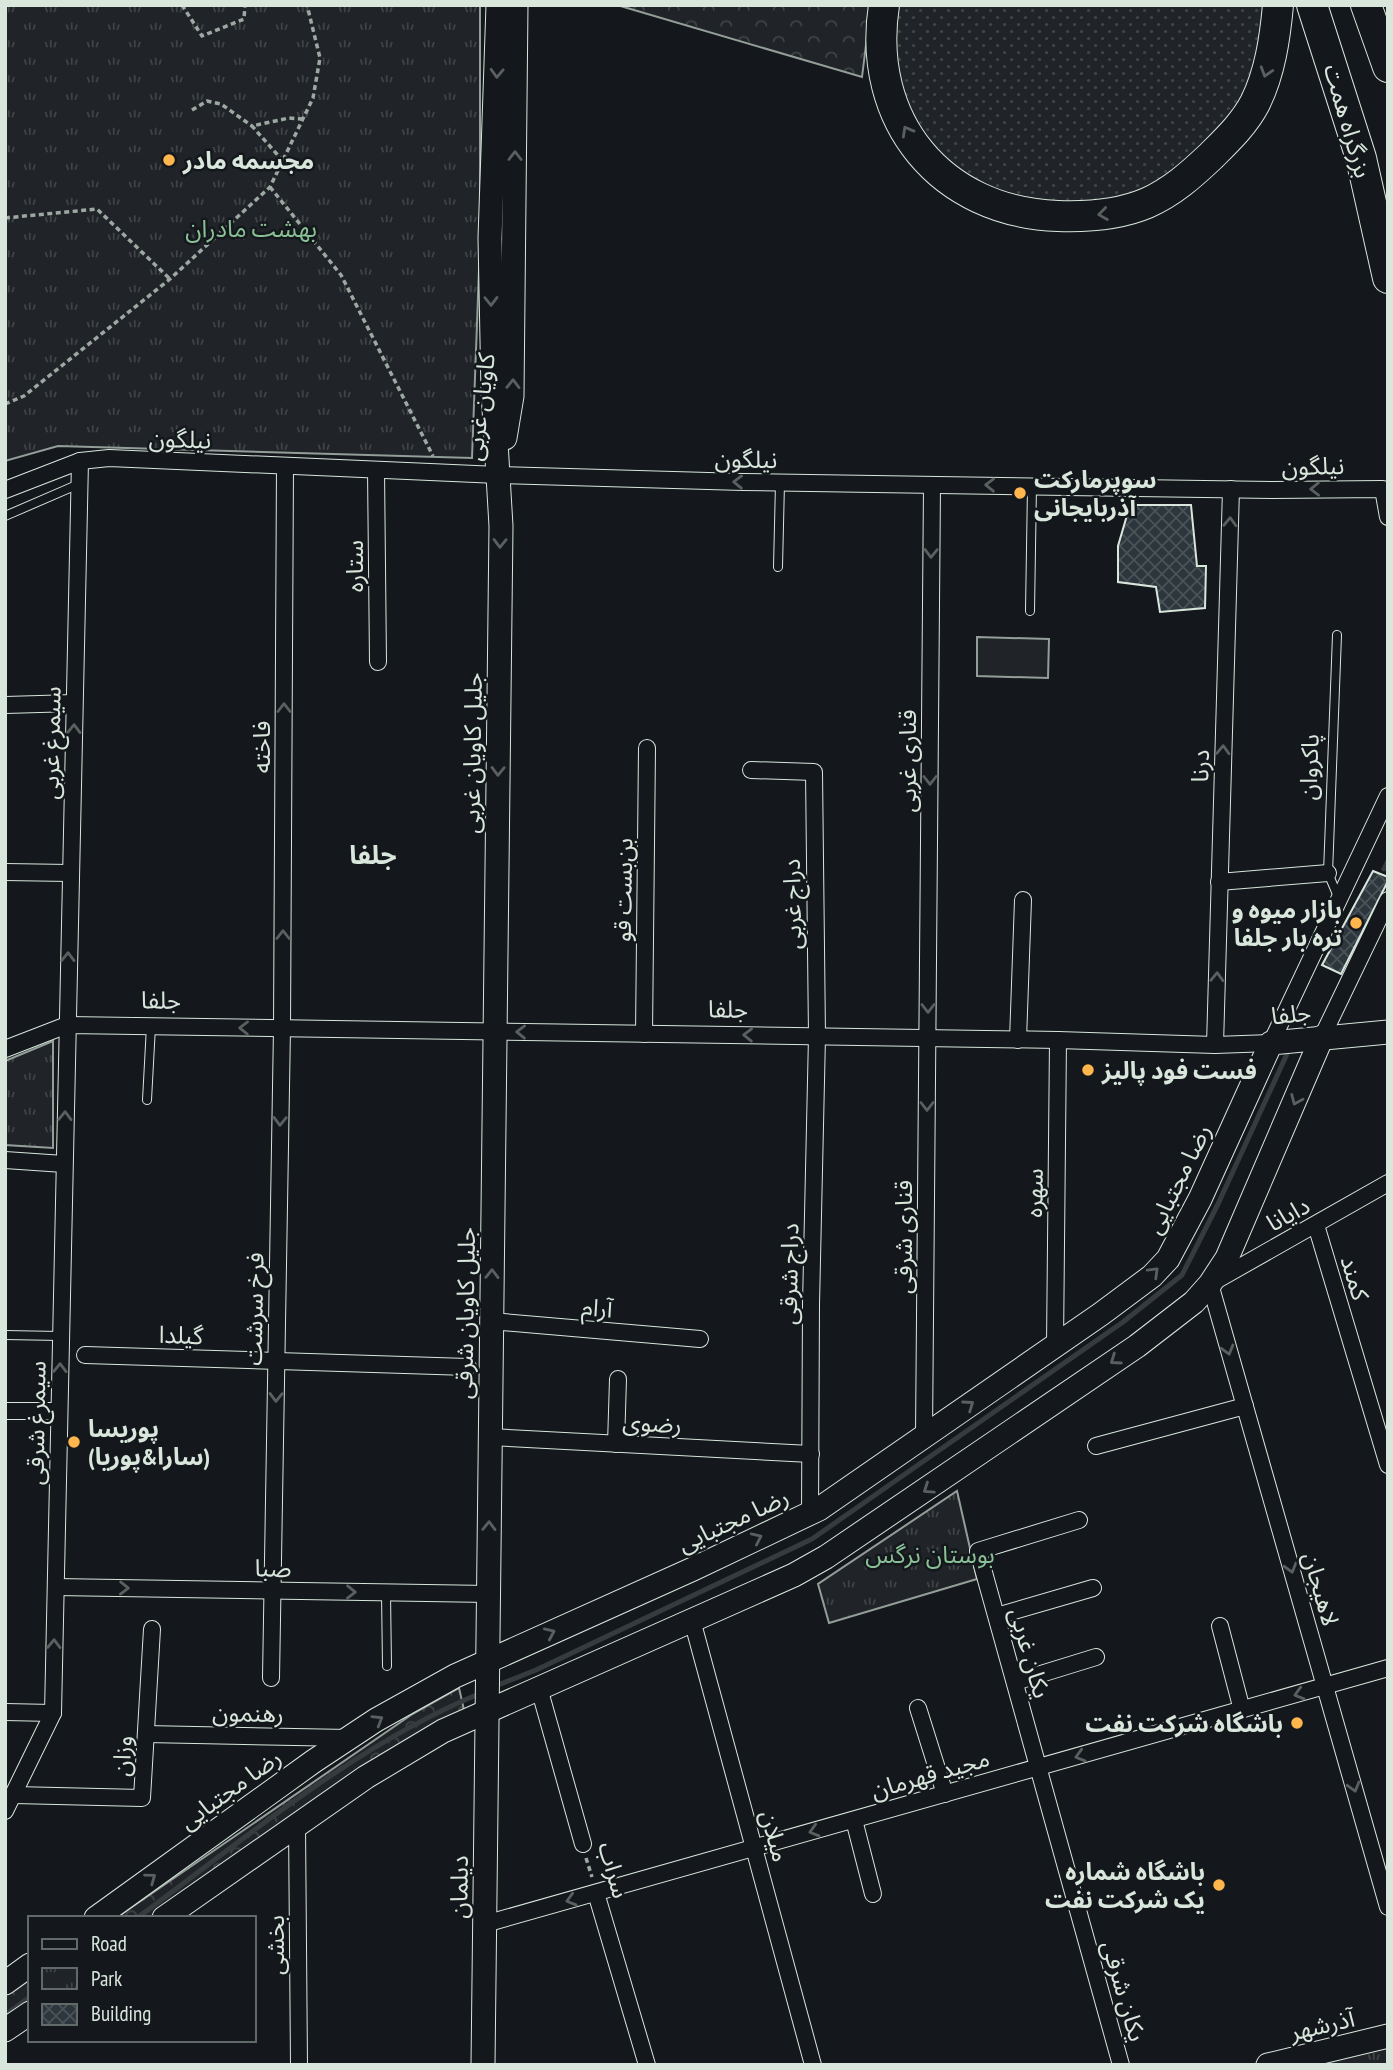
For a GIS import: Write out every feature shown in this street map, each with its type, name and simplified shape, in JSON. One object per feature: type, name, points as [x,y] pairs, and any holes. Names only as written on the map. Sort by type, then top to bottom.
[{"type":"highway","points":[[884,5],[881,58],[900,119],[918,152],[949,181],[990,204],[1027,213],[1071,217],[1113,212],[1146,203],[1191,176],[1238,130],[1255,103],[1267,72],[1275,40],[1278,5]]},
{"type":"highway","name":"بزرگراه همت","points":[[1312,5],[1361,158],[1388,278]]},
{"type":"highway","points":[[1366,5],[1388,67]]},
{"type":"main road","name":"کاویان غربی","points":[[498,5],[490,238],[493,393],[498,475]]},
{"type":"main road","name":"کاویان غربی","points":[[498,475],[512,396],[516,5]]},
{"type":"main road","name":"جلیل کاویان غربی","points":[[494,1031],[501,526],[498,475]]},
{"type":"main road","name":"جلیل کاویان شرقی","points":[[487,1661],[494,1031]]},
{"type":"main road","name":"جلفا","points":[[1271,1043],[1388,1031]]},
{"type":"main road","points":[[167,1916],[297,1824],[414,1747],[488,1710],[793,1575],[844,1546],[1137,1346],[1194,1302],[1210,1284],[1238,1237],[1322,1037]]},
{"type":"main road","name":"رضا مجتبایی","points":[[99,1916],[349,1738],[421,1694],[810,1513],[1055,1346],[1152,1276],[1168,1259],[1200,1199],[1271,1043]]},
{"type":"main road","name":"دیلمان","points":[[483,2065],[487,1661]]},
{"type":"main road","points":[[5,1983],[28,1966]]},
{"type":"main road","points":[[5,2030],[28,2013]]},
{"type":"main road","name":"آذرشهر","points":[[1268,2065],[1388,2036]]},
{"type":"street","name":"نیلگون","points":[[5,490],[80,461],[109,458],[441,473],[780,483],[1383,489],[1388,517]]},
{"type":"street","name":"سیمرغ غربی","points":[[67,1025],[80,461]]},
{"type":"street","name":"فاخته","points":[[282,1028],[285,466]]},
{"type":"street","name":"ستاره","points":[[376,470],[378,662]]},
{"type":"street","name":"قناری غربی","points":[[928,1038],[932,485]]},
{"type":"street","name":"درنا","points":[[1215,1045],[1231,489]]},
{"type":"street","points":[[5,705],[74,703]]},
{"type":"street","name":"بن‌بست قو","points":[[644,1034],[648,748]]},
{"type":"street","name":"دراج غربی","points":[[751,770],[814,772],[817,1037]]},
{"type":"street","points":[[1271,1043],[1388,796]]},
{"type":"street","points":[[5,872],[70,873]]},
{"type":"street","points":[[1219,882],[1328,873]]},
{"type":"street","points":[[1018,1040],[1023,900]]},
{"type":"street","points":[[1322,1037],[1388,900]]},
{"type":"street","name":"جلفا","points":[[67,1025],[1058,1040],[1215,1045],[1271,1043]]},
{"type":"street","points":[[5,1049],[67,1025]]},
{"type":"street","name":"سیمرغ شرقی","points":[[5,1811],[53,1713],[67,1025]]},
{"type":"street","name":"فرخ سرشت","points":[[271,1678],[282,1028]]},
{"type":"street","name":"دراج شرقی","points":[[810,1513],[817,1037]]},
{"type":"street","name":"قناری شرقی","points":[[924,1436],[928,1038]]},
{"type":"street","name":"سهره","points":[[1055,1346],[1058,1040]]},
{"type":"street","points":[[5,1160],[64,1164]]},
{"type":"street","name":"دایانا","points":[[1210,1284],[1388,1183]]},
{"type":"street","name":"کمند","points":[[1316,1225],[1388,1465]]},
{"type":"street","name":"لاهیجان","points":[[1210,1284],[1388,1907]]},
{"type":"street","name":"آرام","points":[[491,1321],[700,1339]]},
{"type":"street","name":"گیلدا","points":[[85,1355],[468,1367]]},
{"type":"street","points":[[616,1444],[618,1379]]},
{"type":"street","points":[[1097,1446],[1245,1406]]},
{"type":"street","points":[[5,1411],[59,1410]]},
{"type":"street","name":"رضوی","points":[[490,1437],[811,1454]]},
{"type":"street","name":"یکان غربی","points":[[1039,1767],[978,1550],[1079,1520]]},
{"type":"street","name":"صبا","points":[[56,1587],[489,1594]]},
{"type":"street","points":[[997,1616],[1093,1588]]},
{"type":"street","name":"میلان","points":[[692,1620],[813,2065]]},
{"type":"street","points":[[1220,1626],[1242,1710]]},
{"type":"street","name":"وزان","points":[[14,1795],[142,1798],[152,1629]]},
{"type":"street","points":[[1015,1682],[1096,1657]]},
{"type":"street","name":"مجید قهرمان","points":[[485,1924],[1388,1668]]},
{"type":"street","name":"سراب","points":[[538,1688],[583,1844]]},
{"type":"street","points":[[918,1708],[945,1794]]},
{"type":"street","points":[[5,1712],[53,1713]]},
{"type":"street","name":"رهنمون","points":[[146,1734],[349,1738]]},
{"type":"street","name":"یکان شرقی","points":[[1039,1767],[1121,2065]]},
{"type":"street","points":[[854,1819],[873,1894]]},
{"type":"street","name":"بخشی","points":[[297,1824],[299,2065]]},
{"type":"street","name":"سراب","points":[[596,1893],[646,2065]]},
{"type":"lane","points":[[778,567],[780,483]]},
{"type":"lane","points":[[5,516],[79,484]]},
{"type":"lane","points":[[1030,611],[1032,486]]},
{"type":"lane","name":"پاکروان","points":[[1336,635],[1328,873],[1339,899]]},
{"type":"lane","points":[[147,1100],[151,1026]]},
{"type":"lane","points":[[5,1335],[61,1336]]},
{"type":"lane","points":[[386,1592],[387,1666]]},
{"type":"path","points":[[182,5],[202,36],[243,19],[245,5]]},
{"type":"path","points":[[5,404],[24,396],[170,279],[270,187],[313,98],[320,58],[307,5]]},
{"type":"path","points":[[192,110],[207,101],[221,104],[252,126],[283,161]]},
{"type":"path","points":[[252,126],[289,118],[303,119]]},
{"type":"path","points":[[270,187],[341,275],[441,473]]},
{"type":"path","points":[[5,218],[97,209],[170,279]]},
{"type":"path","name":"سراب","points":[[583,1844],[596,1893]]},
{"type":"green space","name":"بهشت مادران","points":[[5,5],[480,5],[480,243],[472,458],[58,446],[5,461]]},
{"type":"green space","points":[[617,5],[871,5],[862,77]]},
{"type":"green space","points":[[894,5],[1271,5],[1247,99],[1174,179],[1094,208],[983,193],[913,129],[894,64]]},
{"type":"green space","points":[[977,637],[1049,639],[1048,678],[977,676]]},
{"type":"green space","points":[[53,1041],[53,1148],[5,1145],[5,1061]]},
{"type":"green space","name":"بوستان نرگس","points":[[957,1491],[977,1579],[829,1623],[818,1584]]},
{"type":"green space","points":[[459,1688],[464,1710],[226,1863],[152,1916],[119,1916],[411,1715]]},
{"type":"green space","points":[[28,1978],[28,2004],[5,2021],[5,1993]]},
{"type":"green space","points":[[1388,2045],[1388,2065],[1305,2065]]},
{"type":"building","points":[[1130,505],[1191,505],[1197,566],[1206,566],[1205,608],[1160,612],[1156,587],[1118,582],[1118,546]]},
{"type":"building","name":"بازار میوه و تره بار جلفا","points":[[1373,871],[1388,877],[1388,881],[1341,974],[1322,965]]},
{"type":"waterway","points":[[1384,869],[1388,861]]},
{"type":"waterway","points":[[493,1687],[536,1670],[812,1539],[1123,1322],[1182,1275],[1287,1054]]},
{"type":"waterway","points":[[140,1916],[261,1825],[346,1766],[435,1714],[481,1693]]},
{"type":"waterway","points":[[5,2015],[28,1998]]},
{"type":"place","name":"مجسمه مادر","points":[[169,160]]},
{"type":"place","name":"سوپرمارکت آذربایجانی","points":[[1020,493]]},
{"type":"place","name":"بازار میوه و تره بار جلفا","points":[[1356,923]]},
{"type":"place","name":"فست فود پالیز","points":[[1088,1070]]},
{"type":"place","name":"پوریسا (سارا&پوریا)","points":[[74,1442]]},
{"type":"place","name":"باشگاه شرکت نفت","points":[[1297,1723]]},
{"type":"place","name":"باشگاه شماره یک شرکت نفت","points":[[1219,1885]]},
{"type":"district","name":"جلفا","points":[[373,854]]}]
